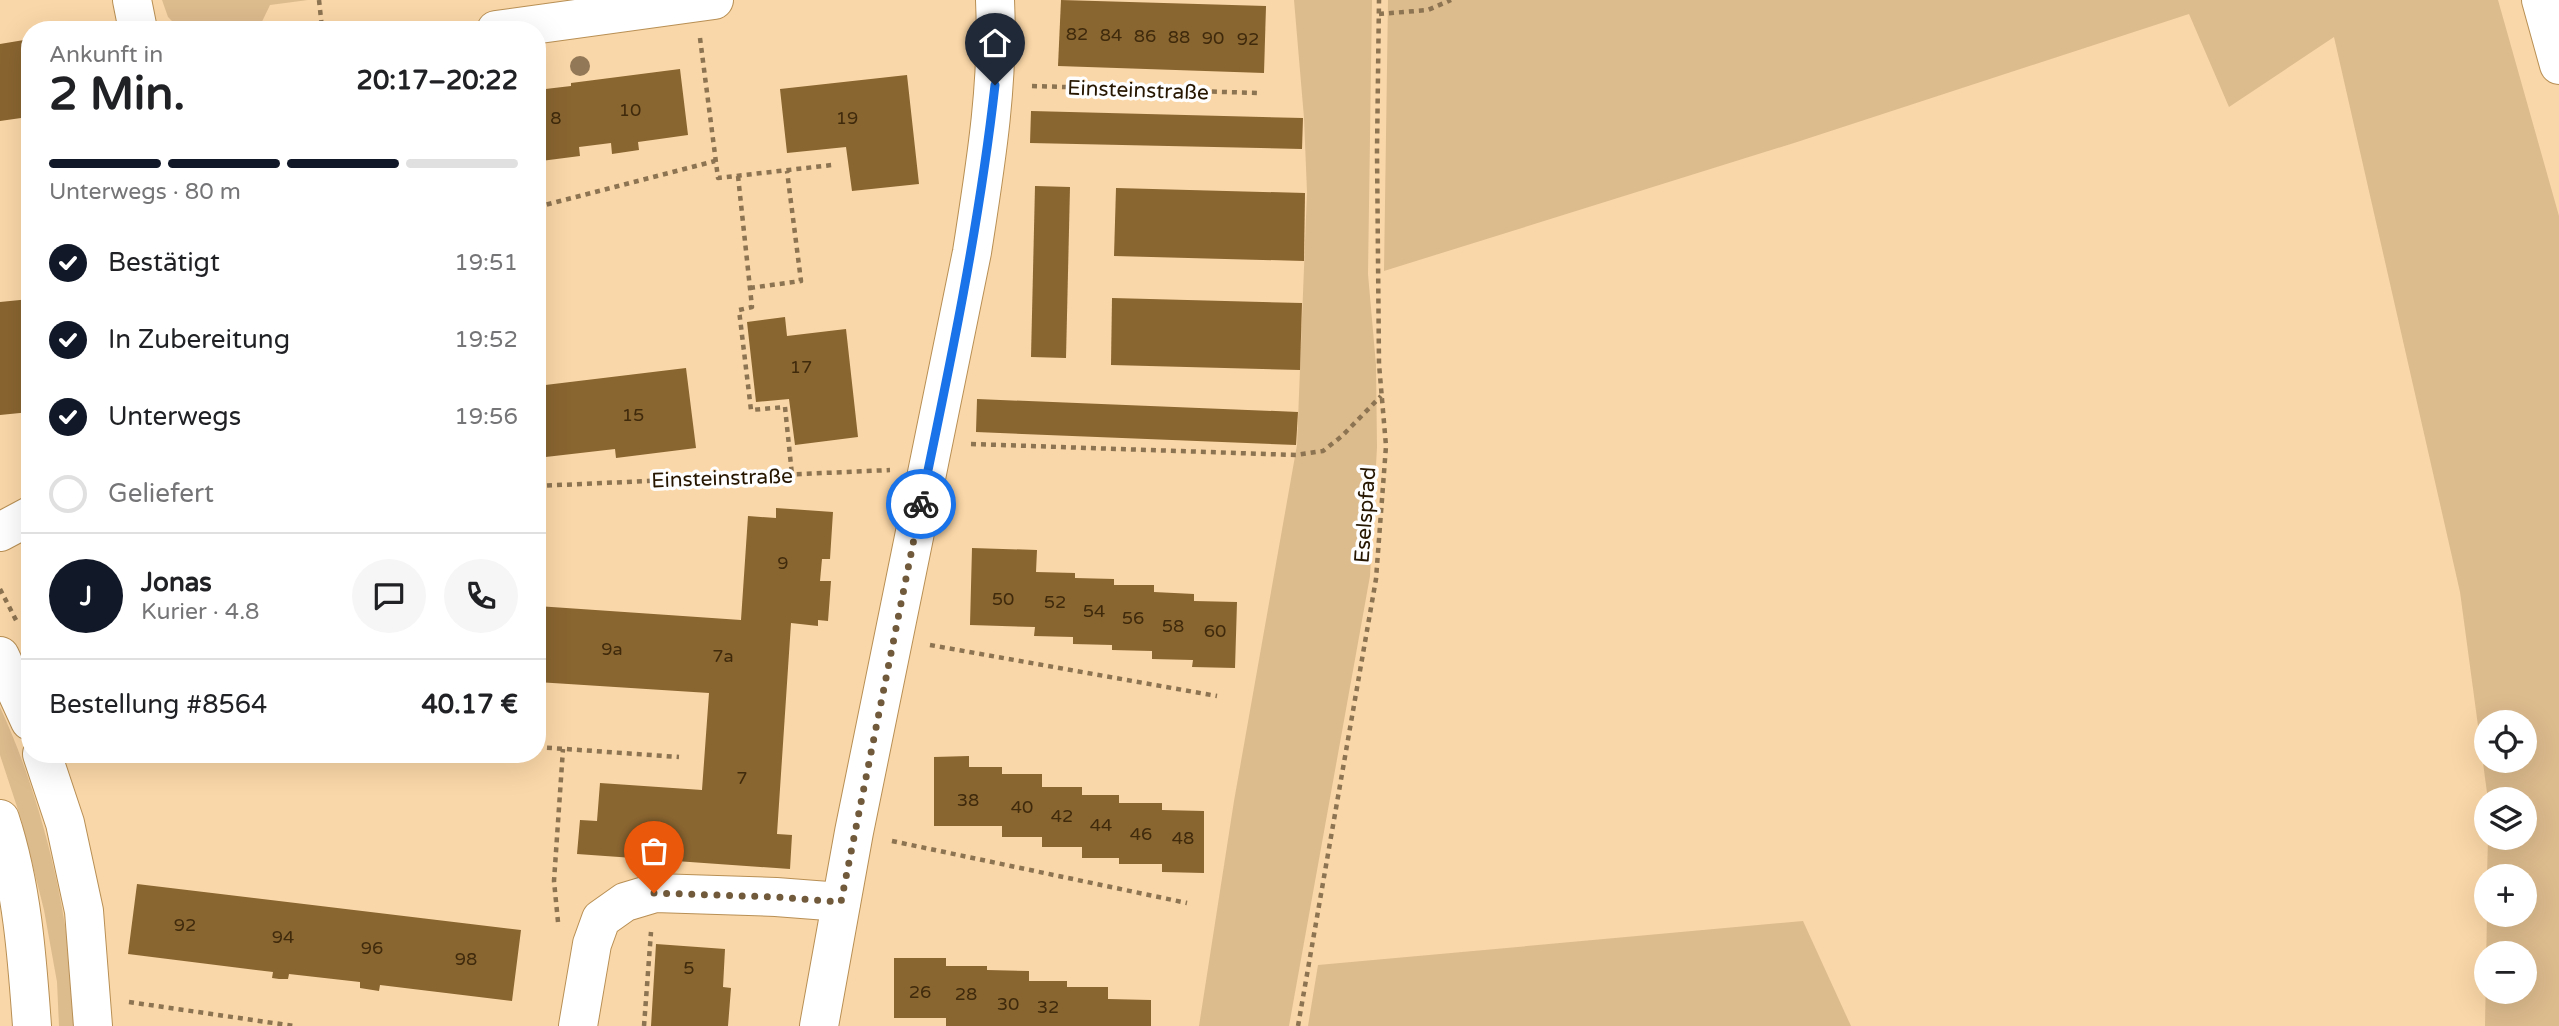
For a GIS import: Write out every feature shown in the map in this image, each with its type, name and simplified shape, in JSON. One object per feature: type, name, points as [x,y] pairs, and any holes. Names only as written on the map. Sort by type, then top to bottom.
[{"type":"main road","points":[[132,0],[136,21]]},
{"type":"main road","points":[[819,1026],[841,902],[972,252],[995,85],[995,0]]},
{"type":"main road","points":[[2541,0],[2559,65]]},
{"type":"main road","points":[[546,26],[706,13]]},
{"type":"main road","points":[[0,533],[21,521]]},
{"type":"main road","points":[[0,656],[21,702]]},
{"type":"main road","points":[[45,763],[65,823],[84,911],[93,1026]]},
{"type":"main road","points":[[0,819],[25,932],[32,1026]]},
{"type":"main road","points":[[578,1026],[593,944],[601,919],[625,902],[654,893],[841,902]]},
{"type":"path","points":[[318,0],[321,21]]},
{"type":"path","name":"Eselspfad","points":[[1298,1026],[1376,579],[1386,446],[1379,364],[1379,0]]},
{"type":"path","points":[[1379,14],[1428,10],[1451,0]]},
{"type":"path","points":[[706,13],[718,178],[832,165]]},
{"type":"path","name":"Einsteinstraße","points":[[1030,86],[1258,93]]},
{"type":"path","points":[[546,205],[715,161]]},
{"type":"path","points":[[750,288],[801,281],[788,171]]},
{"type":"path","points":[[738,176],[752,307],[740,310],[751,410],[785,407],[792,475]]},
{"type":"path","points":[[962,444],[1296,454],[1323,451],[1342,436],[1382,395]]},
{"type":"path","name":"Einsteinstraße","points":[[546,486],[894,470]]},
{"type":"path","points":[[922,644],[1217,696]]},
{"type":"path","points":[[546,748],[679,757]]},
{"type":"path","points":[[563,749],[554,881],[559,942],[593,944]]},
{"type":"path","points":[[884,839],[1187,903]]},
{"type":"path","points":[[644,1026],[654,893]]},
{"type":"path","points":[[124,1002],[293,1026]]},
{"type":"shaded area","points":[[162,0],[308,0],[270,5],[262,21],[172,21]]},
{"type":"shaded area","points":[[1294,0],[1372,0],[1368,274],[1376,365],[1377,447],[1370,576],[1289,1026],[1199,1026],[1234,801],[1297,445],[1307,192]]},
{"type":"shaded area","points":[[1388,0],[2498,0],[2559,216],[2559,1026],[2485,1026],[2485,1004],[2537,1004],[2537,941],[2487,941],[2487,927],[2537,927],[2537,864],[2487,864],[2488,850],[2537,850],[2537,787],[2486,787],[2484,773],[2537,773],[2537,710],[2476,710],[2460,592],[2334,37],[2229,107],[2189,14],[1794,143],[1384,271]]},
{"type":"shaded area","points":[[0,707],[29,780],[53,863],[68,947],[73,1026],[59,1026],[57,982],[44,910],[21,819],[0,755]]},
{"type":"shaded area","points":[[1803,921],[1851,1026],[1308,1026],[1318,965]]},
{"type":"building","points":[[1061,0],[1266,6],[1264,73],[1058,66]]},
{"type":"building","points":[[21,40],[21,118],[0,121],[0,44]]},
{"type":"building","points":[[680,69],[688,135],[638,142],[639,150],[612,154],[611,143],[579,147],[580,156],[546,160],[546,89],[571,86],[571,83]]},
{"type":"building","points":[[907,75],[919,184],[852,191],[846,147],[787,153],[780,89]]},
{"type":"building","points":[[1031,111],[1303,118],[1302,149],[1030,143]]},
{"type":"building","points":[[1035,186],[1070,187],[1066,358],[1031,357]]},
{"type":"building","points":[[1116,188],[1305,193],[1304,261],[1114,256]]},
{"type":"building","points":[[1112,298],[1302,303],[1300,370],[1111,365]]},
{"type":"building","points":[[21,300],[21,413],[0,415],[0,302]]},
{"type":"building","points":[[785,317],[787,336],[846,329],[858,437],[795,445],[789,399],[756,402],[747,322]]},
{"type":"building","points":[[686,368],[696,448],[616,458],[615,449],[546,457],[546,385]]},
{"type":"building","points":[[977,399],[1298,412],[1296,445],[976,432]]},
{"type":"building","points":[[776,508],[833,512],[830,559],[822,559],[820,581],[831,581],[828,621],[818,620],[818,626],[791,623],[777,834],[792,835],[790,869],[577,854],[580,820],[597,821],[600,783],[702,790],[709,693],[546,683],[546,607],[741,620],[748,516],[776,518]]},
{"type":"building","points":[[972,548],[1037,550],[1036,572],[1075,573],[1075,578],[1114,579],[1114,585],[1154,585],[1154,592],[1194,594],[1194,601],[1237,602],[1235,668],[1192,667],[1193,660],[1152,659],[1152,651],[1112,650],[1112,645],[1073,644],[1073,637],[1034,636],[1035,627],[970,625]]},
{"type":"building","points":[[969,756],[969,767],[1002,767],[1002,774],[1042,774],[1042,787],[1082,787],[1082,795],[1119,795],[1119,803],[1162,803],[1162,810],[1204,811],[1204,873],[1162,872],[1162,864],[1119,864],[1119,858],[1082,858],[1082,847],[1042,847],[1042,837],[1002,837],[1002,826],[934,826],[934,757]]},
{"type":"building","points":[[137,884],[521,930],[512,1001],[380,985],[379,991],[360,988],[360,982],[289,974],[288,979],[279,979],[272,978],[273,972],[128,954]]},
{"type":"building","points":[[656,944],[725,949],[723,987],[731,988],[728,1026],[651,1026]]},
{"type":"building","points":[[894,958],[946,958],[946,966],[987,966],[987,970],[1029,971],[1029,981],[1067,981],[1067,987],[1108,987],[1108,999],[1151,1000],[1151,1026],[946,1026],[946,1018],[894,1018]]},
{"type":"way so far","points":[[654,893],[841,902],[921,504]]},
{"type":"route","points":[[921,504],[972,252],[995,85]]}]
